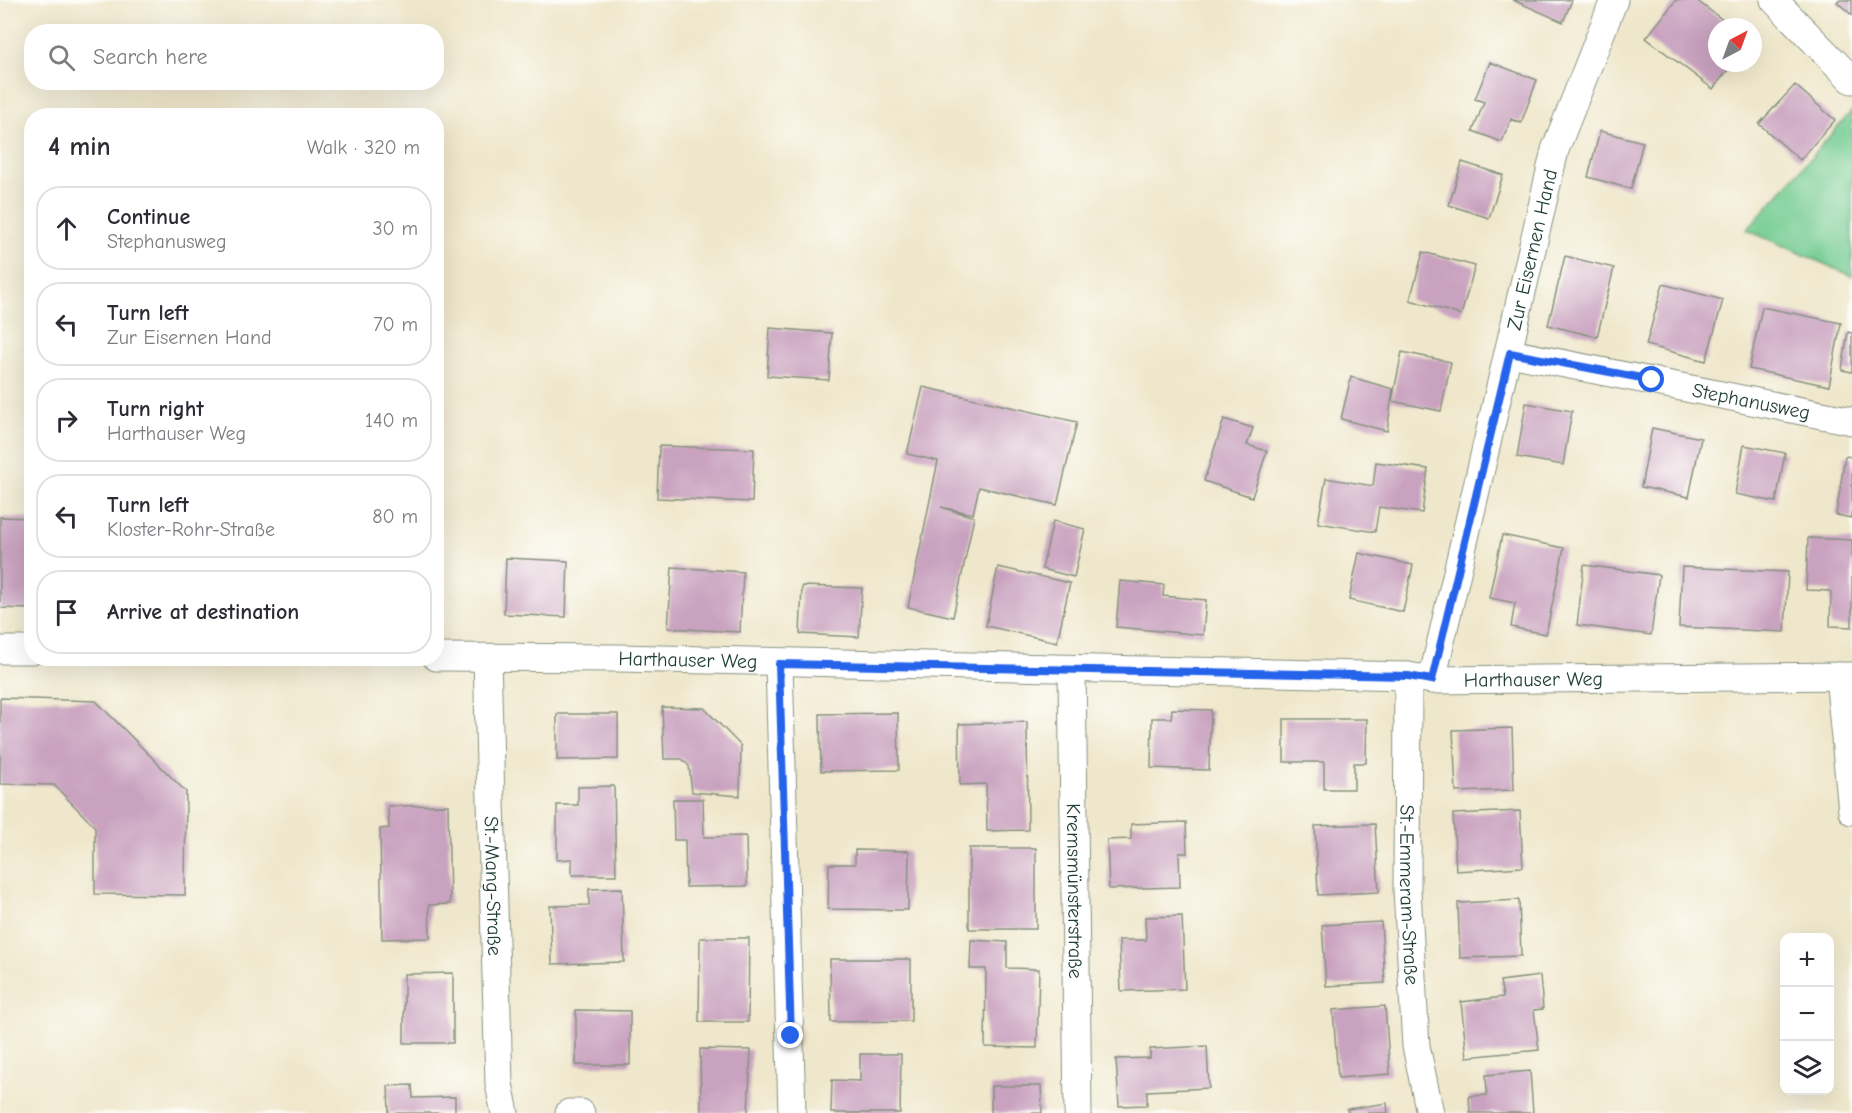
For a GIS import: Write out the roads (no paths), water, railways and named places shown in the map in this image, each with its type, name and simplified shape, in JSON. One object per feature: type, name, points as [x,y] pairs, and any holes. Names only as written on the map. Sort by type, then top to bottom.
[{"type":"street","name":"Zur Eisernen Hand","points":[[1420,678],[1510,353],[1556,150],[1614,0]]},
{"type":"street","points":[[1774,0],[1852,80]]},
{"type":"street","name":"Stephanusweg","points":[[1510,353],[1852,421]]},
{"type":"street","points":[[0,650],[24,650]]},
{"type":"street","name":"Harthauser Weg","points":[[444,657],[618,658],[779,664],[1420,678],[1846,676],[1852,811]]},
{"type":"street","name":"St.-Mang-Straße","points":[[487,658],[499,1084],[505,1113]]},
{"type":"street","points":[[779,664],[792,1113]]},
{"type":"street","name":"Kremsmünsterstraße","points":[[1072,670],[1078,1113]]},
{"type":"street","name":"St.-Emmeram-Straße","points":[[1420,678],[1407,890],[1416,1046],[1430,1113]]},
{"type":"street","points":[[569,1113],[581,1113]]}]
